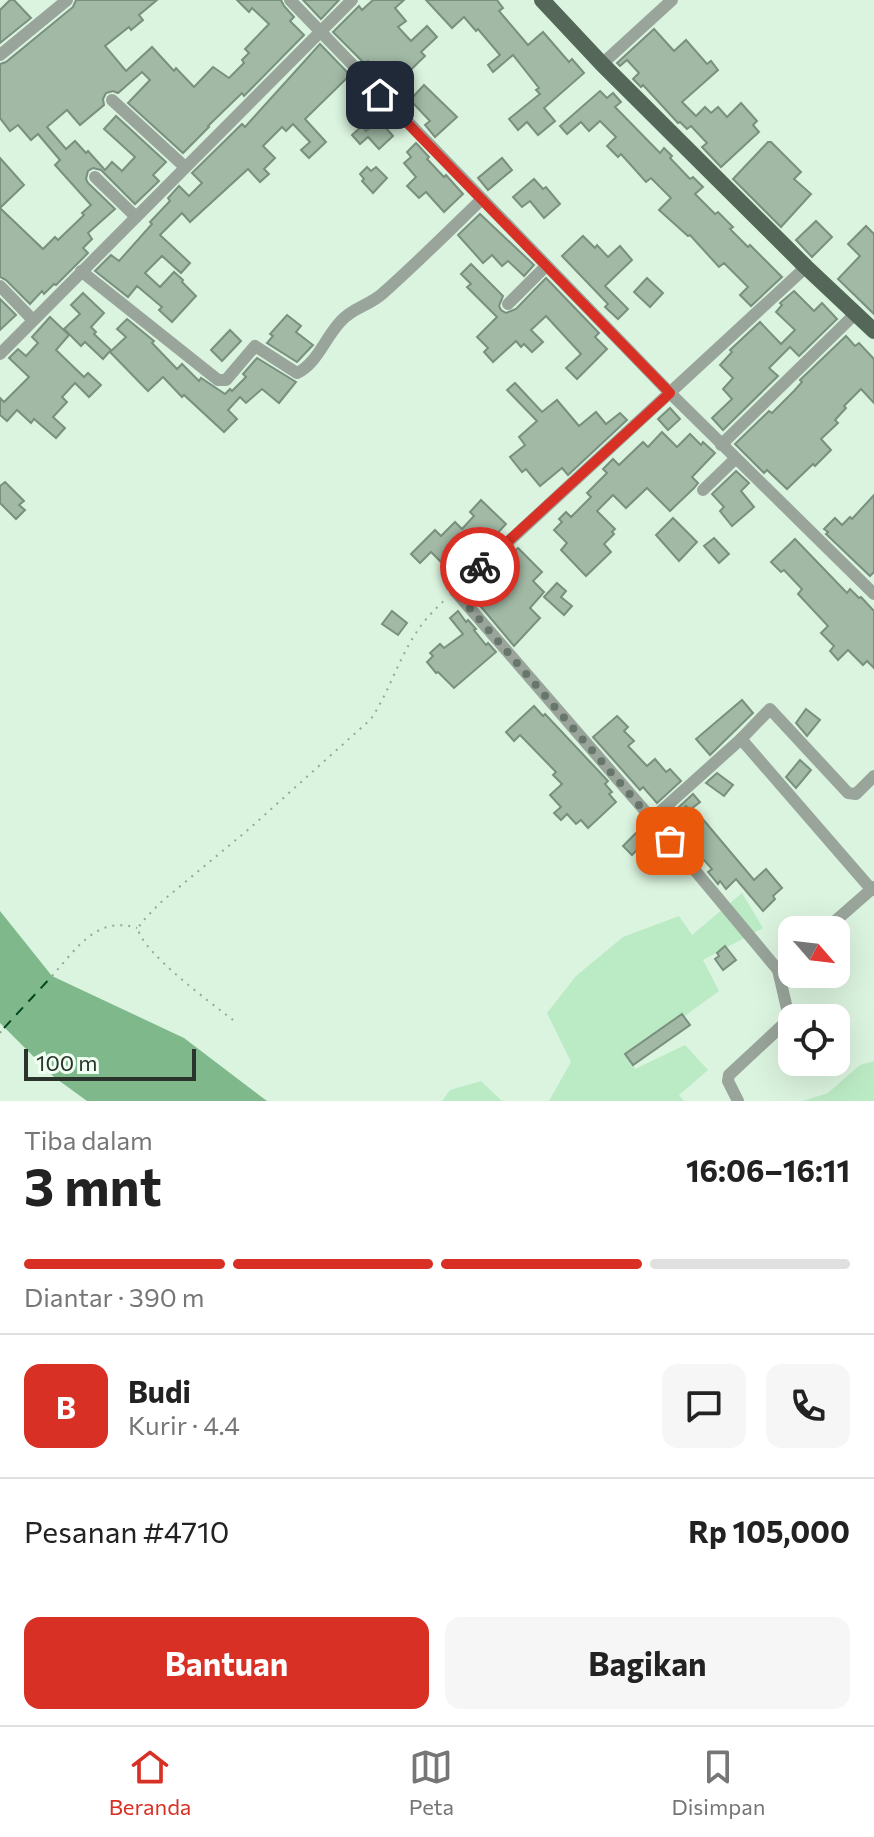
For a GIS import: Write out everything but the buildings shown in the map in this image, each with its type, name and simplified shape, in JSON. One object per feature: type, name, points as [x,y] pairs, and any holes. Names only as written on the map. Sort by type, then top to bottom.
[{"type":"main road","points":[[542,0],[602,64],[874,331]]},
{"type":"street","points":[[0,55],[67,0]]},
{"type":"street","points":[[290,0],[721,445],[873,591]]},
{"type":"street","points":[[0,354],[352,0]]},
{"type":"street","points":[[602,64],[672,0]]},
{"type":"street","points":[[112,100],[185,167]]},
{"type":"street","points":[[95,177],[136,217]]},
{"type":"street","points":[[81,271],[218,380],[226,380],[255,346],[297,373],[312,360],[340,321],[380,296],[482,199]]},
{"type":"street","points":[[508,304],[546,266]]},
{"type":"street","points":[[778,970],[455,591],[806,267]]},
{"type":"street","points":[[0,286],[33,320]]},
{"type":"street","points":[[721,445],[855,314]]},
{"type":"street","points":[[703,490],[735,459]]},
{"type":"street","points":[[652,819],[769,710],[847,792],[856,794],[874,776]]},
{"type":"street","points":[[741,739],[871,894],[843,916]]},
{"type":"street","points":[[738,1101],[728,1081],[729,1075],[785,1024],[788,1017],[782,988]]},
{"type":"path","points":[[138,929],[160,903],[249,829],[371,719],[382,703],[417,630],[455,591]]},
{"type":"path","points":[[52,976],[88,936],[109,925],[126,924],[138,929],[142,938],[175,974],[233,1020]]},
{"type":"path","points":[[0,1033],[4,1028]]},
{"type":"shaded area","points":[[742,893],[763,928],[703,960],[719,991],[630,1056],[635,1069],[685,1045],[708,1070],[679,1095],[684,1101],[549,1101],[571,1062],[547,1013],[576,976],[623,937],[679,916],[692,935]]},
{"type":"shaded area","points":[[0,911],[52,976],[184,1038],[267,1101],[87,1101],[54,1077],[0,1023]]},
{"type":"shaded area","points":[[874,1061],[874,1101],[803,1101],[828,1093],[860,1065]]},
{"type":"shaded area","points":[[481,1081],[502,1101],[442,1101],[450,1090]]},
{"type":"ferry route","points":[[4,1028],[52,976]]},
{"type":"way so far","points":[[480,567],[455,591],[670,841]]},
{"type":"route","points":[[380,95],[670,393],[480,567]]}]
